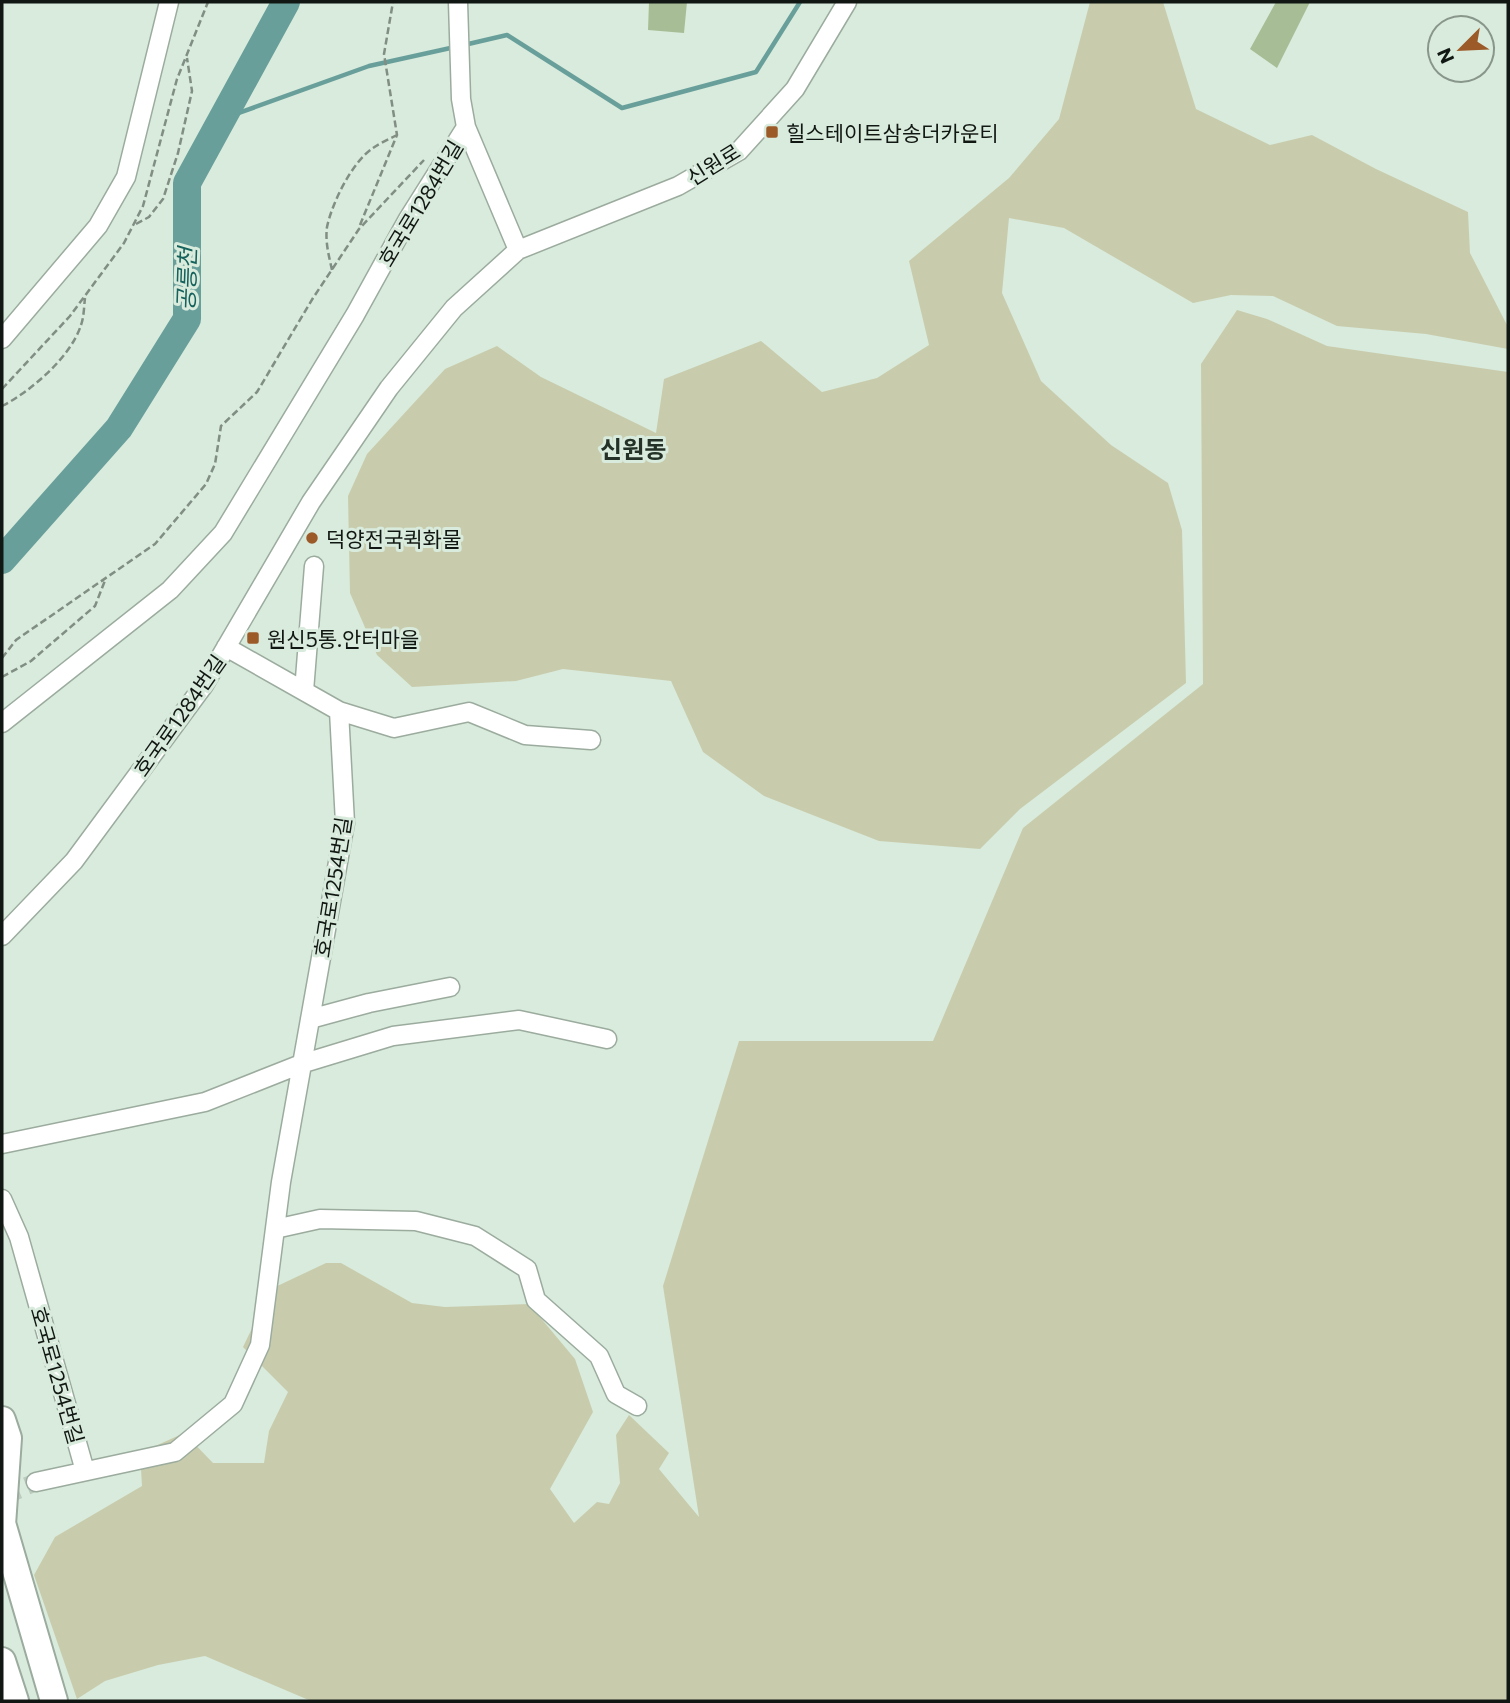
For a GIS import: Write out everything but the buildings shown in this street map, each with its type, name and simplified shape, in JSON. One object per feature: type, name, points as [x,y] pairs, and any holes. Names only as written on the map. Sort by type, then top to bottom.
[{"type":"highway","points":[[2,1420],[8,1438],[2,1524],[54,1701]]},
{"type":"highway","points":[[2,1661],[15,1701]]},
{"type":"street","points":[[2,339],[98,226],[126,177],[169,2]]},
{"type":"street","name":"신원로","points":[[518,250],[678,186],[739,151],[795,89],[847,2]]},
{"type":"street","points":[[458,8],[461,99],[466,127],[518,250]]},
{"type":"street","name":"호국로1284번길","points":[[2,723],[170,590],[223,533],[355,315],[408,219],[466,127]]},
{"type":"street","name":"호국로1284번길","points":[[2,936],[74,860],[204,685],[311,502],[389,388],[454,309],[518,250]]},
{"type":"street","points":[[304,691],[313,566]]},
{"type":"street","points":[[226,647],[340,712],[394,728],[469,712],[526,735],[591,740]]},
{"type":"street","name":"호국로1254번길","points":[[36,1482],[175,1452],[233,1404],[260,1345],[301,1064],[345,823],[340,712]]},
{"type":"street","points":[[310,1019],[369,1003],[450,987]]},
{"type":"street","points":[[2,1144],[205,1102],[301,1064],[393,1036],[519,1020],[607,1039]]},
{"type":"street","name":"호국로1254번길","points":[[2,1199],[19,1237],[85,1471]]},
{"type":"street","points":[[275,1229],[320,1219],[416,1222],[475,1236],[527,1269],[536,1300],[599,1356],[616,1394],[637,1406]]},
{"type":"path","points":[[359,229],[397,135],[384,54],[393,2]]},
{"type":"path","points":[[133,226],[149,217],[163,199],[178,153],[192,91],[187,55]]},
{"type":"path","points":[[332,270],[326,247],[327,226],[344,183],[372,148],[397,135]]},
{"type":"path","points":[[2,658],[16,640],[155,544],[206,484],[215,464],[221,426],[257,392],[359,229],[430,155]]},
{"type":"path","points":[[2,406],[20,397],[66,352],[81,325],[85,296]]},
{"type":"path","points":[[2,677],[31,661],[95,606],[106,578]]},
{"type":"green space","points":[[1090,2],[1163,2],[1196,109],[1270,145],[1312,135],[1376,169],[1468,212],[1470,253],[1508,327],[1508,349],[1426,334],[1337,326],[1273,296],[1231,295],[1193,303],[1064,228],[1009,218],[1002,293],[1041,381],[1111,445],[1168,483],[1182,530],[1186,683],[1020,809],[980,849],[879,841],[764,796],[703,752],[671,681],[563,669],[516,681],[412,687],[377,655],[350,593],[348,496],[367,454],[445,369],[497,346],[541,377],[656,433],[664,379],[761,341],[822,392],[877,378],[929,345],[909,261],[1009,178],[1059,119]]},
{"type":"green space","points":[[1237,310],[1267,319],[1327,346],[1508,372],[1508,1701],[311,1701],[205,1656],[158,1665],[105,1681],[77,1699],[34,1575],[55,1537],[142,1486],[140,1453],[184,1433],[213,1463],[264,1463],[269,1431],[288,1392],[243,1347],[271,1289],[326,1263],[341,1263],[412,1303],[445,1307],[529,1304],[575,1359],[593,1412],[550,1489],[574,1523],[597,1502],[609,1504],[620,1483],[616,1435],[629,1415],[669,1453],[659,1469],[699,1517],[663,1286],[739,1041],[933,1041],[1023,828],[1203,684],[1201,364]]},
{"type":"waterway","name":"공릉천","points":[[2,560],[119,428],[187,319],[187,183],[286,2]]},
{"type":"waterway","points":[[464,45],[507,35],[622,108],[756,72],[800,2]]},
{"type":"waterway","points":[[222,119],[369,66],[455,47]]},
{"type":"tunnel","points":[[2,1497],[36,1482]]},
{"type":"place","name":"힐스테이트삼송더카운티","points":[[772,132]]},
{"type":"place","name":"덕양전국퀵화물","points":[[312,538]]},
{"type":"place","name":"원신5통.안터마을","points":[[253,638]]},
{"type":"district","name":"신원동","points":[[633,448]]}]
